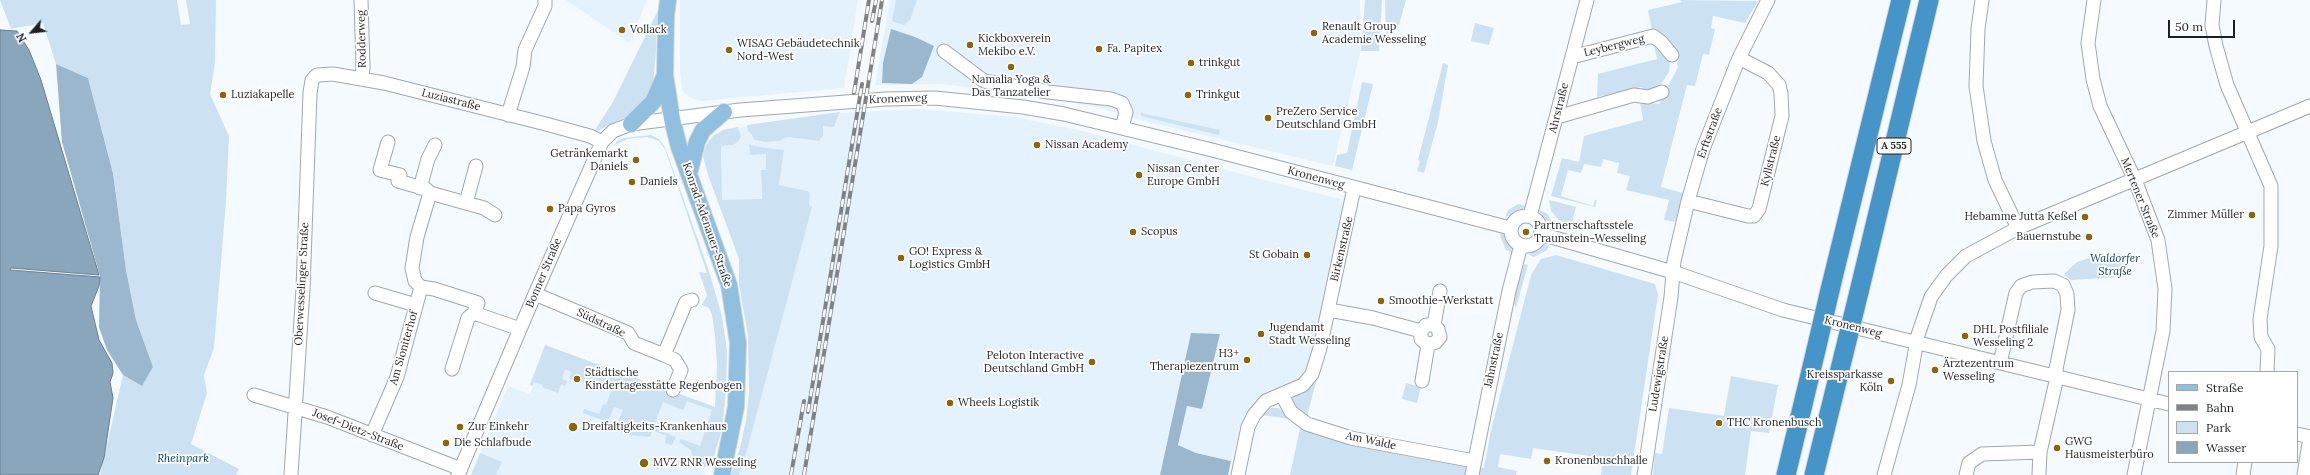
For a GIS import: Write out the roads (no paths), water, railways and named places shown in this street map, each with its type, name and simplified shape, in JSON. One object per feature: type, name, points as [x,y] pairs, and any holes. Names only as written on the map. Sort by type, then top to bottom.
[{"type":"highway","name":"A 555","points":[[1786,475],[1902,0]]},
{"type":"highway","name":"A 555","points":[[1814,475],[1929,0]]},
{"type":"main road","name":"Konrad-Adenauer-Straße","points":[[668,0],[666,16],[665,75],[672,119],[688,175],[729,285],[738,344],[736,407],[722,475]]},
{"type":"main road","points":[[631,124],[653,102],[665,75]]},
{"type":"main road","points":[[688,175],[697,142],[703,130],[724,112]]},
{"type":"street","name":"Rodderweg","points":[[361,0],[362,79]]},
{"type":"street","name":"Ahrstraße","points":[[1530,216],[1587,0]]},
{"type":"street","name":"Erftstraße","points":[[1673,272],[1688,201],[1703,149],[1739,58],[1768,0]]},
{"type":"street","points":[[1982,0],[1978,29],[1976,86],[1983,134],[1995,180],[2018,228]]},
{"type":"street","name":"Mertener Straße","points":[[2094,0],[2088,43],[2093,79],[2100,106],[2135,180],[2158,240],[2166,289],[2163,331],[2151,400],[2134,475]]},
{"type":"street","points":[[2214,0],[2212,25],[2216,46],[2227,85],[2271,186],[2271,246],[2260,319],[2261,337],[2268,349],[2268,371]]},
{"type":"street","points":[[508,115],[523,67],[525,50],[545,3]]},
{"type":"street","name":"Leybergweg","points":[[1572,57],[1653,36],[1661,42],[1672,55]]},
{"type":"street","points":[[944,51],[984,81],[1048,92],[1111,99],[1122,102],[1126,112],[1122,128]]},
{"type":"street","name":"Kyllstraße","points":[[1688,201],[1748,216],[1754,216],[1759,209],[1782,116],[1781,93],[1779,85],[1768,73],[1739,58]]},
{"type":"street","name":"Luziastraße","points":[[310,93],[312,80],[317,75],[333,74],[362,79],[508,115],[590,136],[602,142]]},
{"type":"street","points":[[1557,117],[1634,95],[1648,97],[1662,92]]},
{"type":"street","name":"Oberwesselinger Straße","points":[[290,475],[306,224],[310,93]]},
{"type":"street","name":"Kronenweg","points":[[672,119],[724,112],[841,101],[935,98],[1023,107],[1122,128],[1510,228]]},
{"type":"street","points":[[1884,475],[1909,385],[1916,354],[1916,343],[1931,297],[1946,276],[1966,256],[2018,228],[2249,133],[2310,106]]},
{"type":"street","name":"Bonner Straße","points":[[459,472],[602,142],[613,131],[631,124],[672,119]]},
{"type":"street","points":[[388,142],[380,170],[400,175],[398,181],[466,202],[495,215]]},
{"type":"street","points":[[435,145],[428,159],[425,190],[412,268],[415,281],[421,287],[434,289],[478,302],[474,314],[468,318],[452,369]]},
{"type":"street","points":[[466,202],[476,166]]},
{"type":"street","name":"Birkenstraße","points":[[1238,475],[1248,427],[1254,415],[1266,401],[1303,385],[1312,374],[1329,310],[1354,188]]},
{"type":"street","points":[[1530,216],[1538,222],[1541,234],[1533,244],[1521,245],[1512,239],[1510,228],[1518,217],[1530,216]]},
{"type":"street","name":"Kronenweg","points":[[1541,234],[1673,272],[1763,304],[1916,343],[2168,404]]},
{"type":"street","name":"Jahnstraße","points":[[1472,475],[1509,291],[1521,245]]},
{"type":"street","name":"Ludewigstraße","points":[[1644,475],[1671,297],[1673,272]]},
{"type":"street","points":[[2000,363],[2016,293],[2021,286],[2044,280],[2054,281],[2063,285],[2067,294],[2068,310],[2056,369],[2057,377],[2040,452],[2038,475]]},
{"type":"street","name":"Am Sioniterhof","points":[[372,435],[398,377],[421,287]]},
{"type":"street","points":[[1434,325],[1440,291]]},
{"type":"street","name":"Am Sioniterhof","points":[[375,293],[416,304]]},
{"type":"street","name":"Südstraße","points":[[535,294],[628,333],[634,343],[675,360],[681,370],[673,390]]},
{"type":"street","points":[[664,355],[686,302],[692,300]]},
{"type":"street","points":[[1329,310],[1372,318],[1421,331]]},
{"type":"street","points":[[474,314],[520,329]]},
{"type":"street","points":[[1426,325],[1434,325],[1438,329],[1440,335],[1436,342],[1428,344],[1421,339],[1421,331],[1426,325]]},
{"type":"street","points":[[1422,381],[1428,344]]},
{"type":"street","name":"Josef-Dietz-Straße","points":[[254,395],[295,406],[372,435],[459,472]]},
{"type":"street","name":"Am Walde","points":[[1282,395],[1291,412],[1306,424],[1351,438],[1474,462]]},
{"type":"street","points":[[2298,434],[2310,436],[2304,475]]},
{"type":"street","points":[[1966,475],[1969,463],[1982,454],[2040,452]]},
{"type":"street","points":[[2243,475],[2245,463]]},
{"type":"water","points":[[0,30],[17,31],[29,50],[41,80],[99,275],[11,268],[10,270],[100,277],[99,286],[91,306],[99,340],[112,363],[113,373],[110,382],[113,398],[104,458],[98,475],[0,475]]},
{"type":"railway","points":[[854,93],[869,0]]},
{"type":"railway","points":[[872,21],[876,0]]},
{"type":"railway","points":[[804,475],[882,0]]},
{"type":"railway","points":[[808,412],[862,84]]},
{"type":"railway","points":[[791,475],[804,401]]},
{"type":"place","name":"Vollack","points":[[622,30]]},
{"type":"place","name":"Renault Group Academie Wesseling","points":[[1314,33]]},
{"type":"place","name":"Kickboxverein Mekibo e.V.","points":[[970,45]]},
{"type":"place","name":"Fa. Papitex","points":[[1099,49]]},
{"type":"place","name":"WISAG Gebäudetechnik Nord-West","points":[[729,50]]},
{"type":"place","name":"trinkgut","points":[[1191,63]]},
{"type":"place","name":"Namalia Yoga & Das Tanzatelier","points":[[1011,67]]},
{"type":"place","name":"Luziakapelle","points":[[223,95]]},
{"type":"place","name":"Trinkgut","points":[[1188,95]]},
{"type":"place","name":"PreZero Service Deutschland GmbH","points":[[1268,118]]},
{"type":"place","name":"Nissan Academy","points":[[1037,145]]},
{"type":"place","name":"Getränkemarkt Daniels","points":[[636,160]]},
{"type":"place","name":"Nissan Center Europe GmbH","points":[[1139,175]]},
{"type":"place","name":"Daniels","points":[[632,182]]},
{"type":"place","name":"Papa Gyros","points":[[550,209]]},
{"type":"place","name":"Zimmer Müller","points":[[2252,215]]},
{"type":"place","name":"Hebamme Jutta Keßel","points":[[2085,217]]},
{"type":"place","name":"Scopus","points":[[1133,232]]},
{"type":"place","name":"Partnerschaftsstele Traunstein-Wesseling","points":[[1526,232]]},
{"type":"place","name":"Bauernstube","points":[[2089,237]]},
{"type":"place","name":"St Gobain","points":[[1307,255]]},
{"type":"place","name":"GO! Express & Logistics GmbH","points":[[901,258]]},
{"type":"place","name":"Smoothie-Werkstatt","points":[[1381,301]]},
{"type":"place","name":"Jugendamt Stadt Wesseling","points":[[1261,334]]},
{"type":"place","name":"DHL Postfiliale Wesseling 2","points":[[1965,336]]},
{"type":"place","name":"H3+ Therapiezentrum","points":[[1247,360]]},
{"type":"place","name":"Peloton Interactive Deutschland GmbH","points":[[1092,362]]},
{"type":"place","name":"Ärztezentrum Wesseling","points":[[1935,370]]},
{"type":"place","name":"Städtische Kindertagesstätte Regenbogen","points":[[577,379]]},
{"type":"place","name":"Kreissparkasse Köln","points":[[1891,381]]},
{"type":"place","name":"Wheels Logistik","points":[[950,403]]},
{"type":"place","name":"THC Kronenbusch","points":[[1719,423]]},
{"type":"place","name":"Zur Einkehr","points":[[460,427]]},
{"type":"place","name":"Dreifaltigkeits-Krankenhaus","points":[[573,427]]},
{"type":"place","name":"Die Schlafbude","points":[[446,443]]},
{"type":"place","name":"GWG Hausmeisterbüro","points":[[2057,448]]},
{"type":"place","name":"Kronenbuschhalle","points":[[1547,461]]},
{"type":"place","name":"MVZ RNR Wesseling","points":[[644,463]]},
{"type":"park label","name":"Waldorfer Straße","points":[[2115,265]]},
{"type":"park label","name":"Rheinpark","points":[[183,459]]}]
